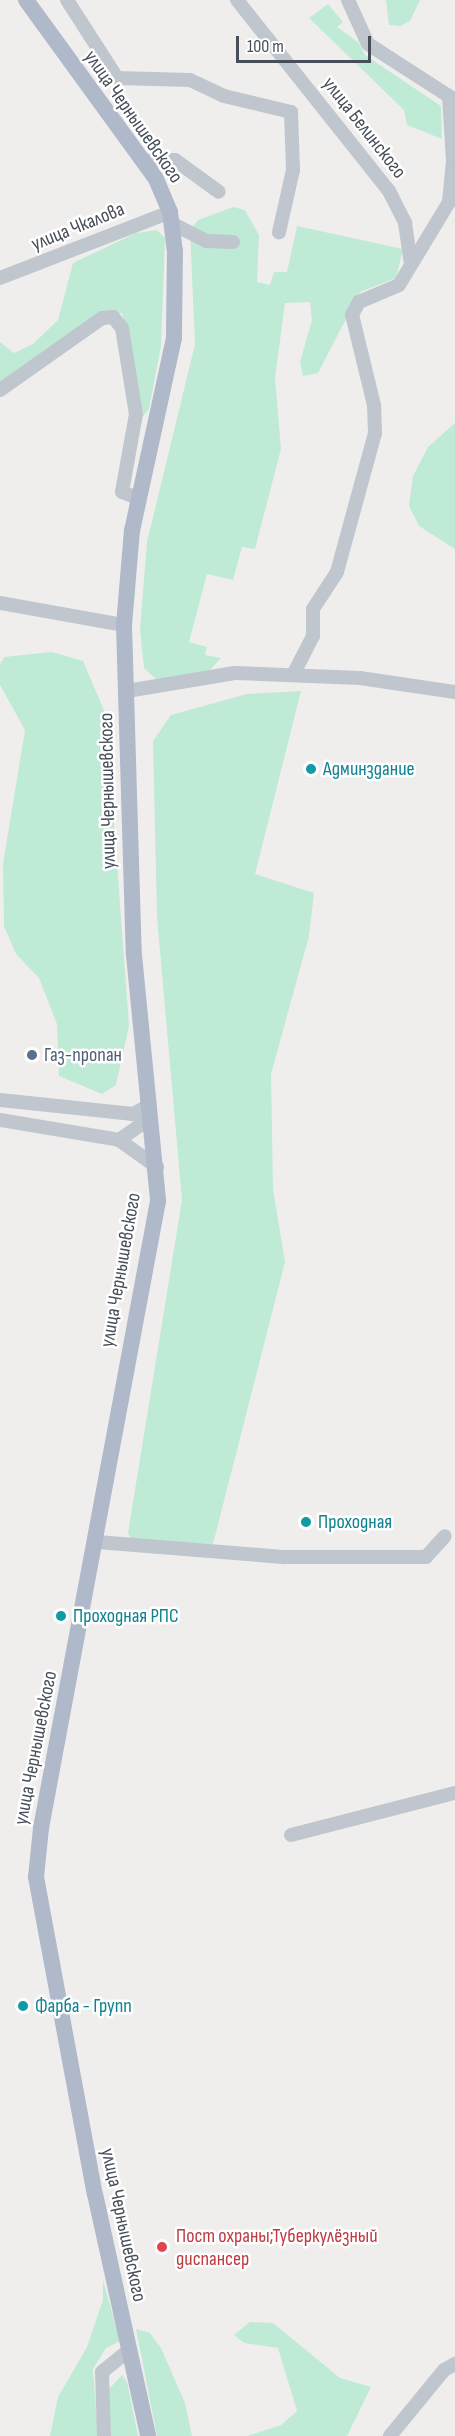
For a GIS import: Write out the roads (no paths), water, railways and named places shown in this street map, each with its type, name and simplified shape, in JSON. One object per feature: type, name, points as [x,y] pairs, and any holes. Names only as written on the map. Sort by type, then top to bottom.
[{"type":"main road","name":"улица Чернышевского","points":[[26,0],[143,161],[172,218],[174,338],[138,498],[124,625],[132,933],[157,1167],[158,1201],[97,1542],[40,1828],[36,1877],[128,2351],[148,2436]]},
{"type":"street","points":[[67,0],[117,78],[190,80],[224,96],[291,112],[293,170],[279,232]]},
{"type":"street","name":"улица Белинского","points":[[237,0],[389,190],[405,223],[411,264]]},
{"type":"street","points":[[294,673],[313,636],[313,609],[337,572],[375,434],[374,405],[352,315],[359,302],[399,285],[449,202],[453,161],[452,98],[368,44],[348,0]]},
{"type":"street","points":[[143,161],[175,160],[219,192]]},
{"type":"street","points":[[172,218],[207,241],[232,242]]},
{"type":"street","name":"улица Чкалова","points":[[0,278],[172,218]]},
{"type":"street","points":[[0,390],[102,318],[113,317],[122,328],[136,414],[122,492],[138,498]]},
{"type":"street","points":[[0,603],[124,625]]},
{"type":"street","points":[[127,691],[235,673],[294,673],[455,692]]},
{"type":"street","points":[[0,1100],[133,1114],[150,1112]]},
{"type":"street","points":[[119,1140],[150,1112]]},
{"type":"street","points":[[0,1120],[119,1140],[157,1167]]},
{"type":"street","points":[[97,1542],[285,1557],[426,1557],[445,1536]]},
{"type":"street","points":[[291,1835],[455,1794]]},
{"type":"street","points":[[104,2436],[102,2372],[128,2351]]},
{"type":"street","points":[[390,2436],[444,2370],[455,2364]]},
{"type":"place","name":"Админздание","points":[[311,769]]},
{"type":"place","name":"Газ-пропан","points":[[32,1055]]},
{"type":"place","name":"Проходная","points":[[306,1522]]},
{"type":"place","name":"Проходная РПС","points":[[61,1616]]},
{"type":"place","name":"Фарба - Групп","points":[[23,2006]]},
{"type":"place","name":"Пост охраны;Туберкулёзный диспансер","points":[[162,2247]]}]
